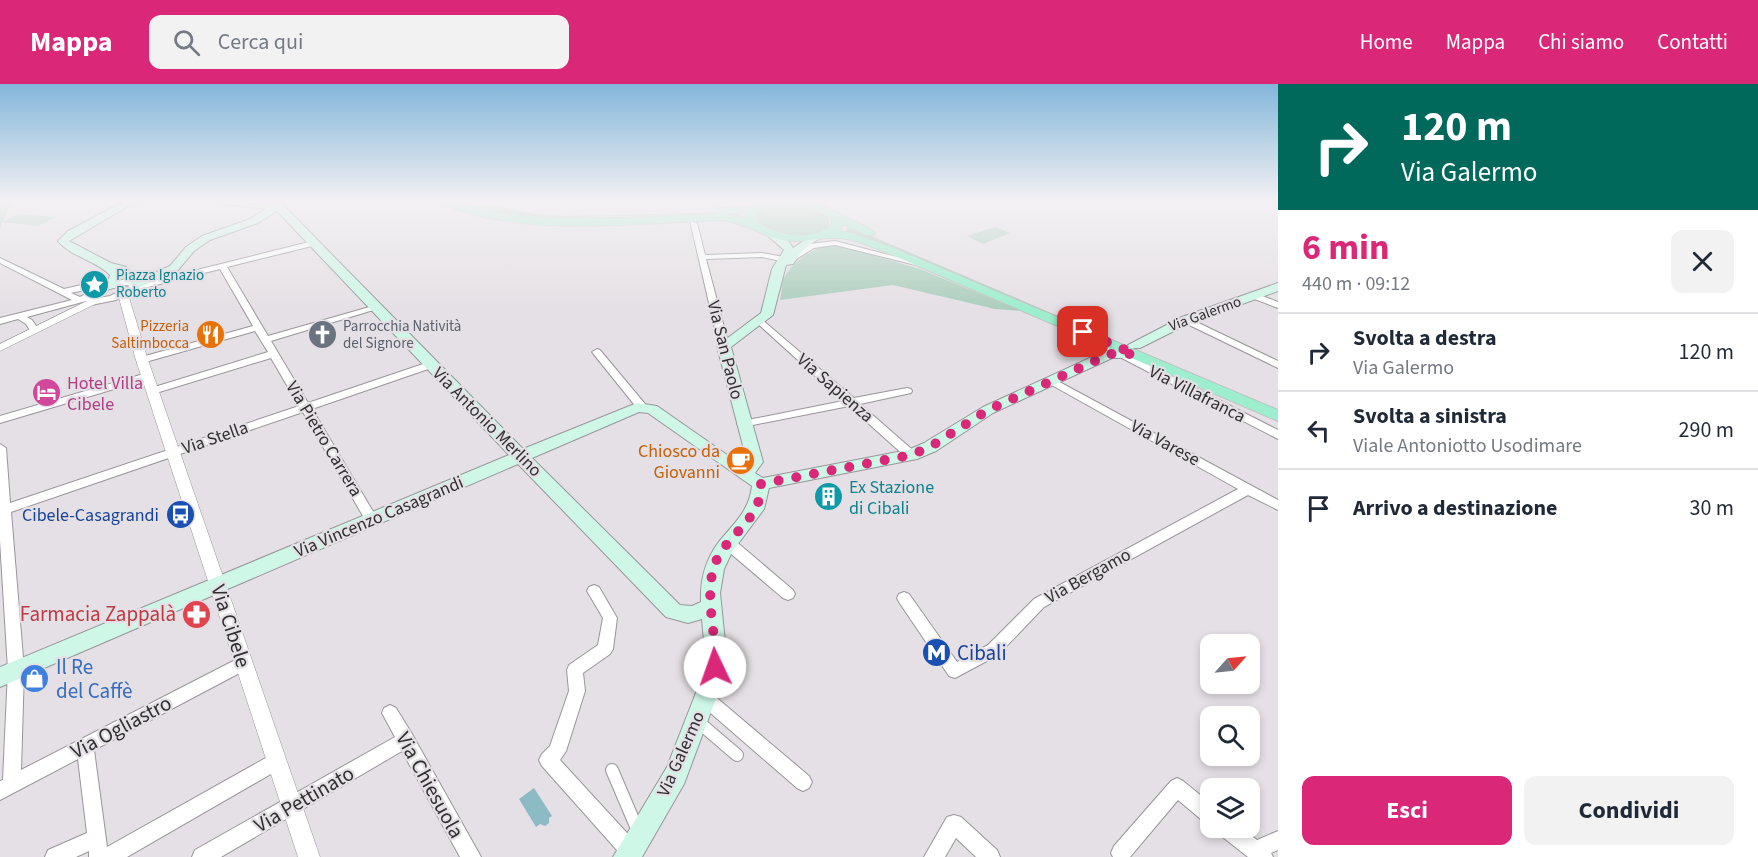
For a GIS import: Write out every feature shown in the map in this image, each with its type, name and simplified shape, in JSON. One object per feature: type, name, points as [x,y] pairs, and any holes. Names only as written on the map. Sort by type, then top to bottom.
[{"type":"main road","points":[[67,237],[63,241],[67,245],[107,265],[122,269],[132,288],[174,268],[190,249],[209,237]]},
{"type":"main road","name":"Via Antonio Merlino","points":[[309,237],[430,365],[673,611],[684,616],[696,614],[710,607]]},
{"type":"main road","points":[[775,237],[788,247],[788,260]]},
{"type":"main road","points":[[724,346],[767,315],[776,276],[800,245],[817,237]]},
{"type":"main road","points":[[846,237],[857,238],[929,266],[1064,324],[1278,405]]},
{"type":"main road","points":[[878,237],[1278,416]]},
{"type":"main road","points":[[88,298],[115,280],[116,274],[107,265]]},
{"type":"main road","name":"Via Galermo","points":[[632,848],[681,762],[705,698],[715,667],[716,652],[710,607],[713,570],[728,543],[756,510],[761,497],[754,479],[911,455],[930,447],[988,410],[1115,353],[1135,350],[1186,320],[1278,287]]},
{"type":"main road","name":"Via San Paolo","points":[[724,346],[755,462],[754,479]]},
{"type":"main road","points":[[641,406],[652,409],[733,467],[754,479]]},
{"type":"main road","name":"Via Vincenzo Casagrandi","points":[[8,674],[641,406]]},
{"type":"street","name":"Via San Paolo","points":[[697,237],[724,346]]},
{"type":"street","points":[[0,321],[314,243]]},
{"type":"street","points":[[702,257],[762,255],[788,260],[812,246],[835,243],[929,266]]},
{"type":"street","points":[[0,260],[63,292],[104,302],[132,288]]},
{"type":"street","points":[[142,360],[257,325],[222,266]]},
{"type":"street","points":[[63,292],[105,283],[116,274]]},
{"type":"street","name":"Via Cibele","points":[[132,288],[142,360],[142,378],[153,393],[309,857]]},
{"type":"street","points":[[1255,296],[1278,305]]},
{"type":"street","points":[[0,348],[88,298]]},
{"type":"street","points":[[270,339],[376,308]]},
{"type":"street","points":[[19,316],[29,322],[34,330]]},
{"type":"street","points":[[1186,320],[1278,366]]},
{"type":"street","name":"Via Sapienza","points":[[760,321],[911,455]]},
{"type":"street","name":"Via Villafranca","points":[[1064,324],[1115,353],[1278,435]]},
{"type":"street","name":"Via Pietro Carrera","points":[[257,325],[270,339],[274,355],[372,520]]},
{"type":"street","points":[[597,352],[641,406]]},
{"type":"street","points":[[153,393],[274,355]]},
{"type":"street","name":"Via Stella","points":[[2,511],[430,365]]},
{"type":"street","points":[[0,420],[142,378]]},
{"type":"street","name":"Via Varese","points":[[1053,381],[1278,506]]},
{"type":"street","points":[[743,424],[907,391]]},
{"type":"street","points":[[0,448],[8,674],[6,788]]},
{"type":"street","name":"Via Bergamo","points":[[904,598],[955,670],[993,650],[1039,603],[1248,489]]},
{"type":"street","points":[[728,543],[788,594]]},
{"type":"street","points":[[594,591],[610,618],[605,649],[574,670],[577,691],[557,751],[548,760],[632,848]]},
{"type":"street","name":"Via Ogliastro","points":[[6,788],[243,663]]},
{"type":"street","points":[[705,698],[804,782]]},
{"type":"street","name":"Via Chiesuola","points":[[390,713],[467,856]]},
{"type":"street","points":[[696,720],[737,755]]},
{"type":"street","name":"Via Pettinato","points":[[202,857],[406,740]]},
{"type":"street","points":[[55,857],[98,848],[85,746]]},
{"type":"street","points":[[108,857],[278,761]]},
{"type":"street","points":[[612,770],[632,848]]},
{"type":"street","points":[[1121,853],[1177,787],[1200,806]]},
{"type":"street","points":[[934,857],[954,824],[990,857]]},
{"type":"street","points":[[1239,838],[1259,854],[1278,840]]},
{"type":"green space","points":[[858,237],[874,237],[1278,411]]},
{"type":"green space","points":[[969,237],[1000,237],[983,244]]},
{"type":"green space","points":[[838,245],[920,269],[1021,311],[995,309],[893,285],[780,300],[784,278],[795,263],[815,250]]},
{"type":"water","points":[[534,788],[552,816],[545,826],[540,824],[536,827],[519,799]]},
{"type":"place","name":"Piazza Ignazio Roberto","points":[[95,284]]},
{"type":"place","name":"Pizzeria Saltimbocca","points":[[210,335]]},
{"type":"place","name":"Parrocchia Natività del Signore","points":[[322,335]]},
{"type":"place","name":"Hotel Villa Cibele","points":[[46,393]]},
{"type":"place","name":"Chiosco da Giovanni","points":[[741,461]]},
{"type":"place","name":"Ex Stazione di Cibali","points":[[828,497]]},
{"type":"place","name":"Cibele-Casagrandi","points":[[180,515]]},
{"type":"place","name":"Farmacia Zappalà","points":[[197,614]]},
{"type":"place","name":"Cibali","points":[[936,653]]},
{"type":"place","name":"Il Re del Caffè","points":[[35,679]]},
{"type":"route","points":[[715,667],[716,652],[710,607],[713,570],[717,559],[728,543],[756,510],[761,497],[761,484],[911,455],[930,447],[988,410],[1110,354],[1135,354],[1083,332]]}]
